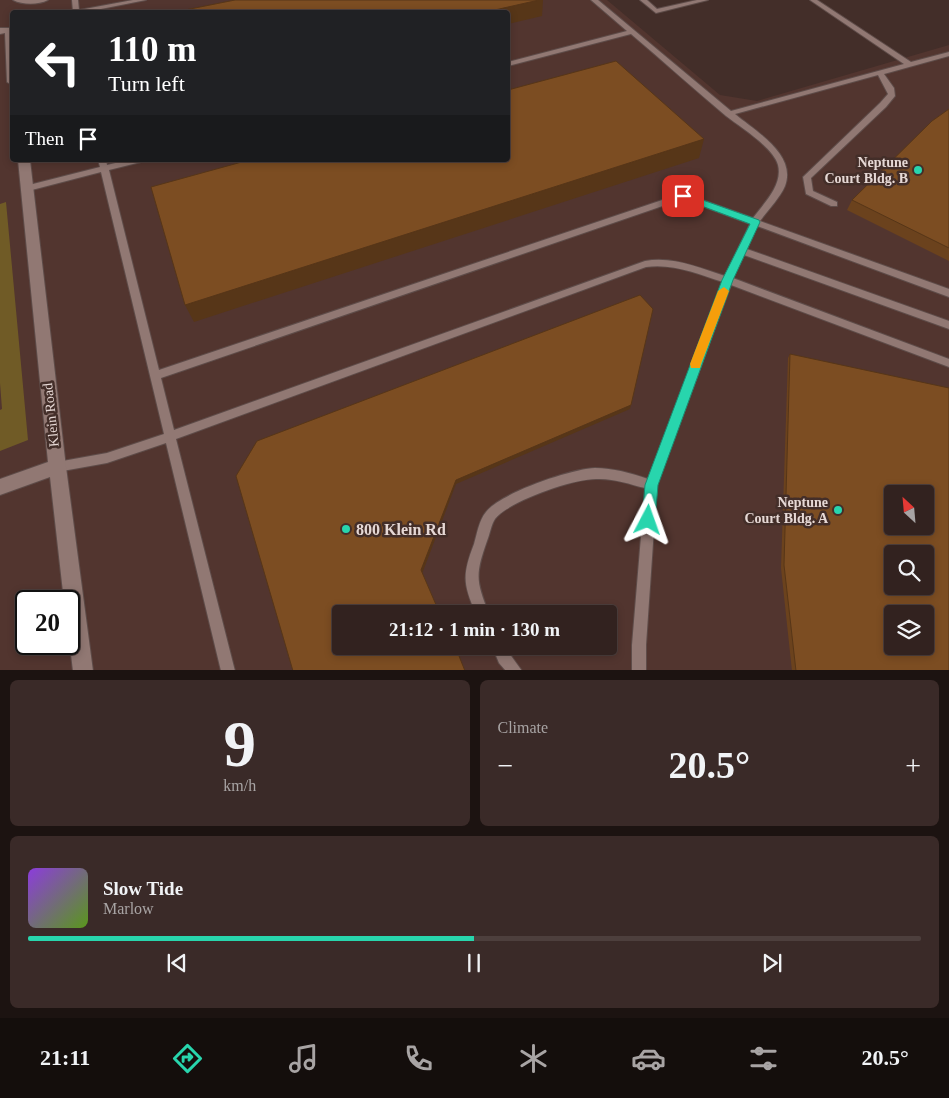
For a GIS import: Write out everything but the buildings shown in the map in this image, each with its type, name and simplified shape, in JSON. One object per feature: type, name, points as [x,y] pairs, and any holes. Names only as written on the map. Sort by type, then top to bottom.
[{"type":"street","points":[[8,30],[10,68]]},
{"type":"street","name":"Klein Road","points":[[24,162],[56,467],[83,670]]},
{"type":"street","points":[[0,487],[56,467]]},
{"type":"lane","points":[[16,0],[26,2],[45,0]]},
{"type":"lane","points":[[88,10],[143,0]]},
{"type":"lane","points":[[594,0],[772,150],[782,164],[783,177],[780,187],[755,222],[728,280],[651,485],[638,645],[639,670]]},
{"type":"lane","points":[[643,0],[656,11],[705,0]]},
{"type":"lane","points":[[813,0],[910,64]]},
{"type":"lane","points":[[510,63],[632,32]]},
{"type":"lane","points":[[728,114],[949,54]]},
{"type":"lane","points":[[834,204],[810,192],[807,177],[892,94],[890,88],[878,72]]},
{"type":"lane","points":[[28,188],[103,164],[120,162]]},
{"type":"lane","points":[[103,164],[228,670]]},
{"type":"lane","points":[[156,376],[683,196],[949,293]]},
{"type":"lane","points":[[741,250],[949,326]]},
{"type":"lane","points":[[56,467],[107,458],[644,264],[657,262],[671,263],[728,280],[949,363]]},
{"type":"lane","points":[[479,605],[472,590],[470,572],[490,516],[500,507],[555,482],[587,474],[616,475],[651,485]]},
{"type":"lane","points":[[503,655],[515,670]]},
{"type":"shaded area","points":[[0,0],[607,0],[720,95],[757,101],[949,45],[949,670],[0,670]]},
{"type":"shaded area","points":[[6,202],[28,440],[0,451],[0,410],[2,409],[0,383],[0,204]]},
{"type":"slow traffic","points":[[696,364],[724,291]]},
{"type":"place","name":"Neptune Court Bldg. B","points":[[918,170]]},
{"type":"place","name":"Neptune Court Bldg. A","points":[[838,510]]},
{"type":"place","name":"800 Klein Rd","points":[[346,529]]},
{"type":"route","points":[[648,520],[651,485],[728,280],[755,222],[683,196]]}]
